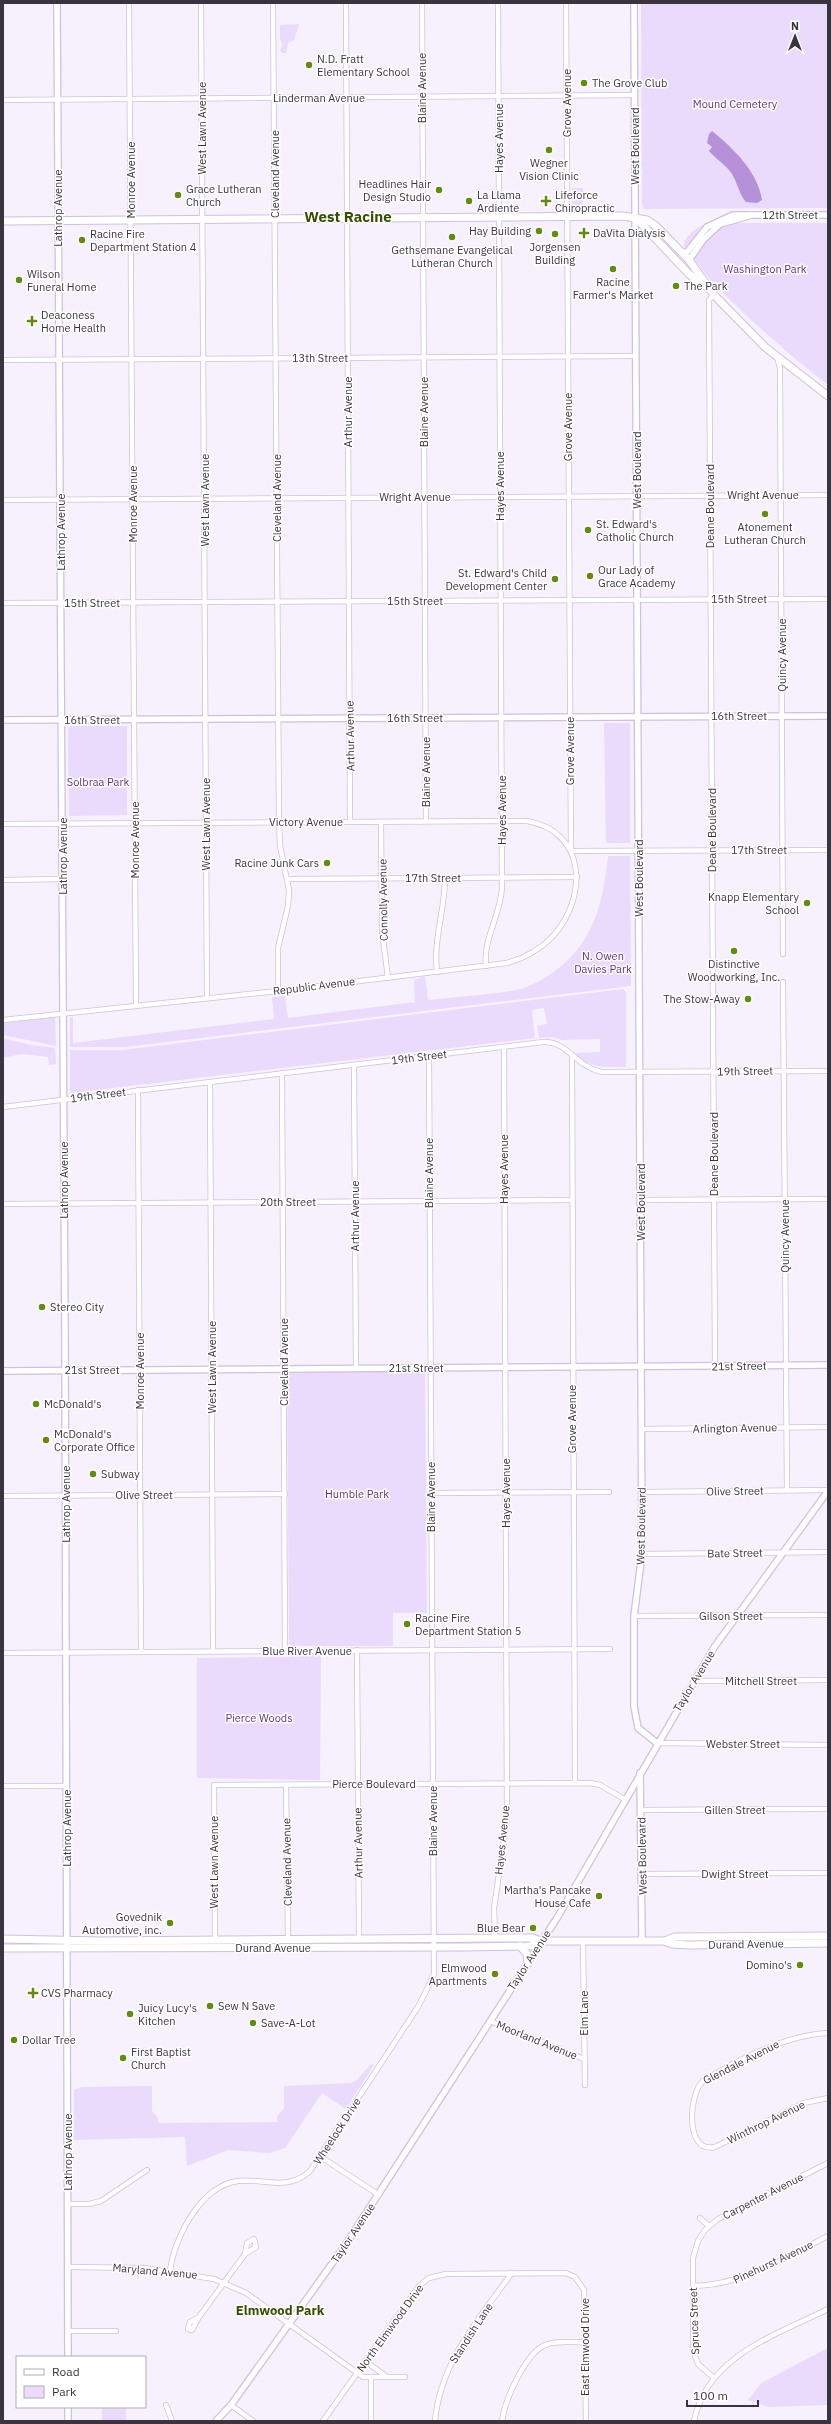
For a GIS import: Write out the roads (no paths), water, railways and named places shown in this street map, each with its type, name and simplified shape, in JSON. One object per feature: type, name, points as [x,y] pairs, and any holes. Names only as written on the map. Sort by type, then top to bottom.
[{"type":"main road","points":[[3,221],[567,217],[636,218],[647,220],[656,226],[684,253],[705,280],[708,288]]},
{"type":"main road","points":[[636,218],[701,284],[708,288],[778,357],[828,396]]},
{"type":"main road","points":[[662,244],[681,259],[689,260]]},
{"type":"main road","name":"Durand Avenue","points":[[665,1941],[674,1937],[828,1936]]},
{"type":"main road","name":"Durand Avenue","points":[[3,1939],[288,1940],[533,1938],[541,1941],[665,1941],[672,1944],[688,1945],[828,1943]]},
{"type":"main road","name":"Durand Avenue","points":[[3,1948],[530,1946],[541,1941]]},
{"type":"main road","points":[[520,1946],[526,1954],[528,1963]]},
{"type":"street","name":"Lathrop Avenue","points":[[56,3],[64,1012],[68,1940],[68,2356]]},
{"type":"street","name":"Monroe Avenue","points":[[130,3],[136,1005]]},
{"type":"street","name":"West Lawn Avenue","points":[[201,3],[208,998]]},
{"type":"street","name":"Cleveland Avenue","points":[[274,3],[279,822],[280,846],[288,879],[288,906],[277,960],[278,991]]},
{"type":"street","name":"Arthur Avenue","points":[[346,3],[350,822]]},
{"type":"street","name":"Blaine Avenue","points":[[422,3],[426,821]]},
{"type":"street","name":"Hayes Avenue","points":[[486,966],[486,945],[501,902],[502,877],[498,3]]},
{"type":"street","name":"Grove Avenue","points":[[566,3],[571,851]]},
{"type":"street","name":"West Boulevard","points":[[634,3],[641,1200],[640,1366],[642,1429],[642,1554],[634,1616],[635,1720],[641,1732],[657,1743]]},
{"type":"street","name":"Linderman Avenue","points":[[3,100],[635,96]]},
{"type":"street","name":"12th Street","points":[[684,253],[688,251],[708,228],[722,218],[743,213],[752,215],[828,215]]},
{"type":"street","name":"12th Street","points":[[689,260],[704,239],[720,224],[752,215]]},
{"type":"street","name":"Deane Boulevard","points":[[714,295],[709,300],[715,1366]]},
{"type":"street","name":"13th Street","points":[[3,360],[636,356]]},
{"type":"street","name":"Quincy Avenue","points":[[778,357],[780,368],[782,599],[783,954]]},
{"type":"street","name":"Wright Avenue","points":[[3,500],[828,495]]},
{"type":"street","name":"15th Street","points":[[3,603],[828,599]]},
{"type":"street","name":"16th Street","points":[[3,720],[828,716]]},
{"type":"street","name":"Victory Avenue","points":[[3,824],[527,821],[541,825],[558,835],[571,851],[577,877]]},
{"type":"street","name":"Connolly Avenue","points":[[381,822],[382,931],[388,978]]},
{"type":"street","name":"17th Street","points":[[571,851],[828,850]]},
{"type":"street","name":"17th Street","points":[[288,879],[577,877]]},
{"type":"street","name":"Republic Avenue","points":[[3,1020],[64,1012],[278,991],[388,978],[486,966],[522,958],[548,940],[563,922],[570,908],[577,877]]},
{"type":"street","points":[[437,972],[436,951],[444,899],[445,878]]},
{"type":"street","points":[[3,880],[63,879]]},
{"type":"street","name":"Quincy Avenue","points":[[783,982],[786,1490]]},
{"type":"street","name":"19th Street","points":[[3,1107],[354,1064],[553,1042],[562,1046],[586,1067],[598,1071],[828,1071]]},
{"type":"street","name":"Hayes Avenue","points":[[495,1938],[494,1908],[507,1820],[504,1047]]},
{"type":"street","name":"Grove Avenue","points":[[572,1055],[572,1366],[575,1783]]},
{"type":"street","name":"Blaine Avenue","points":[[429,1056],[434,1938]]},
{"type":"street","name":"Arthur Avenue","points":[[354,1064],[356,1368]]},
{"type":"street","name":"Cleveland Avenue","points":[[282,1073],[285,1651]]},
{"type":"street","name":"West Lawn Avenue","points":[[210,1082],[213,1651]]},
{"type":"street","name":"Monroe Avenue","points":[[138,1090],[141,1652]]},
{"type":"street","points":[[641,1200],[828,1199]]},
{"type":"street","name":"20th Street","points":[[3,1204],[572,1200]]},
{"type":"street","name":"21st Street","points":[[3,1371],[828,1365]]},
{"type":"street","name":"Arlington Avenue","points":[[642,1429],[828,1427]]},
{"type":"street","name":"Olive Street","points":[[642,1492],[828,1490]]},
{"type":"street","name":"Taylor Avenue","points":[[216,2421],[231,2405],[379,2195],[528,1963],[626,1800],[640,1772],[694,1681],[737,1616],[828,1490]]},
{"type":"street","points":[[431,1493],[573,1491],[609,1492]]},
{"type":"street","name":"Olive Street","points":[[3,1496],[285,1494]]},
{"type":"street","name":"Bate Street","points":[[642,1554],[828,1552]]},
{"type":"street","name":"Gilson Street","points":[[634,1616],[828,1615]]},
{"type":"street","name":"Blue River Avenue","points":[[3,1653],[610,1649]]},
{"type":"street","name":"Arthur Avenue","points":[[357,1650],[359,1939]]},
{"type":"street","name":"Mitchell Street","points":[[694,1681],[828,1680]]},
{"type":"street","name":"Webster Street","points":[[657,1743],[828,1745]]},
{"type":"street","name":"West Boulevard","points":[[640,1772],[643,1874],[642,1940]]},
{"type":"street","name":"Pierce Boulevard","points":[[214,1785],[575,1783],[595,1784],[626,1800]]},
{"type":"street","name":"West Lawn Avenue","points":[[214,1785],[215,1940]]},
{"type":"street","name":"Cleveland Avenue","points":[[286,1785],[288,1940]]},
{"type":"street","points":[[3,1786],[67,1786]]},
{"type":"street","name":"Gillen Street","points":[[642,1810],[828,1809]]},
{"type":"street","name":"Dwight Street","points":[[643,1874],[828,1874]]},
{"type":"street","name":"Wheelock Drive","points":[[170,2271],[172,2255],[179,2237],[192,2215],[216,2190],[238,2181],[278,2185],[290,2183],[308,2174],[321,2157],[428,1989],[434,1975],[434,1938]]},
{"type":"street","name":"Elm Lane","points":[[583,1941],[584,2085]]},
{"type":"street","name":"Moorland Avenue","points":[[490,2021],[584,2059]]},
{"type":"street","name":"Glendale Avenue","points":[[705,2147],[697,2142],[693,2132],[694,2097],[699,2084],[782,2042],[807,2035],[828,2033]]},
{"type":"street","name":"Winthrop Avenue","points":[[705,2147],[715,2147],[804,2103],[828,2098]]},
{"type":"street","points":[[321,2157],[379,2195]]},
{"type":"street","name":"Carpenter Avenue","points":[[702,2234],[718,2218],[828,2163]]},
{"type":"street","points":[[68,2204],[89,2204],[101,2201],[147,2170]]},
{"type":"street","points":[[700,2218],[709,2226]]},
{"type":"street","name":"Spruce Street","points":[[702,2234],[694,2253],[694,2355],[698,2364],[714,2378]]},
{"type":"street","name":"Pinehurst Avenue","points":[[693,2286],[721,2285],[740,2280],[828,2236]]},
{"type":"street","points":[[199,2317],[245,2254]]},
{"type":"street","name":"Maryland Avenue","points":[[68,2267],[129,2267],[170,2271],[199,2275],[225,2283],[246,2294],[363,2377],[405,2377]]},
{"type":"street","name":"North Elmwood Drive","points":[[323,2421],[419,2286],[429,2278],[446,2274],[512,2273],[566,2273],[575,2277]]},
{"type":"street","name":"Standish Lane","points":[[435,2421],[442,2384],[454,2357],[475,2324],[512,2273]]},
{"type":"street","name":"East Elmwood Drive","points":[[575,2277],[584,2290],[586,2421]]},
{"type":"street","points":[[694,2421],[701,2400],[714,2378],[740,2354],[828,2309]]},
{"type":"street","points":[[68,2331],[116,2331]]},
{"type":"street","points":[[502,2421],[509,2393],[538,2349],[553,2343],[585,2342]]},
{"type":"street","points":[[365,2361],[387,2377]]},
{"type":"street","points":[[371,2377],[371,2421]]},
{"type":"street","points":[[166,2405],[172,2421]]},
{"type":"street","points":[[231,2405],[253,2421]]},
{"type":"street","points":[[68,2408],[68,2421]]},
{"type":"place","name":"N.D. Fratt Elementary School","points":[[309,65]]},
{"type":"place","name":"The Grove Club","points":[[584,83]]},
{"type":"place","name":"Wegner Vision Clinic","points":[[549,150]]},
{"type":"place","name":"Headlines Hair Design Studio","points":[[439,190]]},
{"type":"place","name":"Grace Lutheran Church","points":[[178,195]]},
{"type":"place","name":"La Llama Ardiente","points":[[469,201]]},
{"type":"place","name":"Lifeforce Chiropractic","points":[[546,201]]},
{"type":"place","name":"Hay Building","points":[[539,231]]},
{"type":"place","name":"DaVita Dialysis","points":[[584,233]]},
{"type":"place","name":"Jorgensen Building","points":[[555,234]]},
{"type":"place","name":"Gethsemane Evangelical Lutheran Church","points":[[452,237]]},
{"type":"place","name":"Racine Fire Department Station 4","points":[[82,240]]},
{"type":"place","name":"Racine Farmer's Market","points":[[613,269]]},
{"type":"place","name":"Wilson Funeral Home","points":[[19,280]]},
{"type":"place","name":"The Park","points":[[676,286]]},
{"type":"place","name":"Deaconess Home Health","points":[[32,321]]},
{"type":"place","name":"Atonement Lutheran Church","points":[[765,514]]},
{"type":"place","name":"St. Edward's Catholic Church","points":[[588,530]]},
{"type":"place","name":"Our Lady of Grace Academy","points":[[590,576]]},
{"type":"place","name":"St. Edward's Child Development Center","points":[[555,579]]},
{"type":"place","name":"Racine Junk Cars","points":[[327,863]]},
{"type":"place","name":"Knapp Elementary School","points":[[807,903]]},
{"type":"place","name":"Distinctive Woodworking, Inc.","points":[[734,951]]},
{"type":"place","name":"The Stow-Away","points":[[748,999]]},
{"type":"place","name":"Stereo City","points":[[42,1307]]},
{"type":"place","name":"McDonald's","points":[[36,1404]]},
{"type":"place","name":"McDonald's Corporate Office","points":[[46,1440]]},
{"type":"place","name":"Subway","points":[[93,1474]]},
{"type":"place","name":"Racine Fire Department Station 5","points":[[407,1624]]},
{"type":"place","name":"Martha's Pancake House Cafe","points":[[599,1896]]},
{"type":"place","name":"Govednik Automotive, inc.","points":[[170,1923]]},
{"type":"place","name":"Blue Bear","points":[[533,1928]]},
{"type":"place","name":"Domino's","points":[[800,1965]]},
{"type":"place","name":"Elmwood Apartments","points":[[495,1974]]},
{"type":"place","name":"CVS Pharmacy","points":[[33,1993]]},
{"type":"place","name":"Sew N Save","points":[[210,2006]]},
{"type":"place","name":"Juicy Lucy's Kitchen","points":[[130,2014]]},
{"type":"place","name":"Save-A-Lot","points":[[253,2023]]},
{"type":"place","name":"Dollar Tree","points":[[14,2040]]},
{"type":"place","name":"First Baptist Church","points":[[123,2058]]},
{"type":"district","name":"West Racine","points":[[348,216]]},
{"type":"district","name":"Elmwood Park","points":[[280,2310]]},
{"type":"park label","name":"Mound Cemetery","points":[[735,104]]},
{"type":"park label","name":"Washington Park","points":[[765,269]]},
{"type":"park label","name":"Solbraa Park","points":[[98,782]]},
{"type":"park label","name":"N. Owen Davies Park","points":[[603,962]]},
{"type":"park label","name":"Humble Park","points":[[357,1494]]},
{"type":"park label","name":"Pierce Woods","points":[[259,1718]]}]
